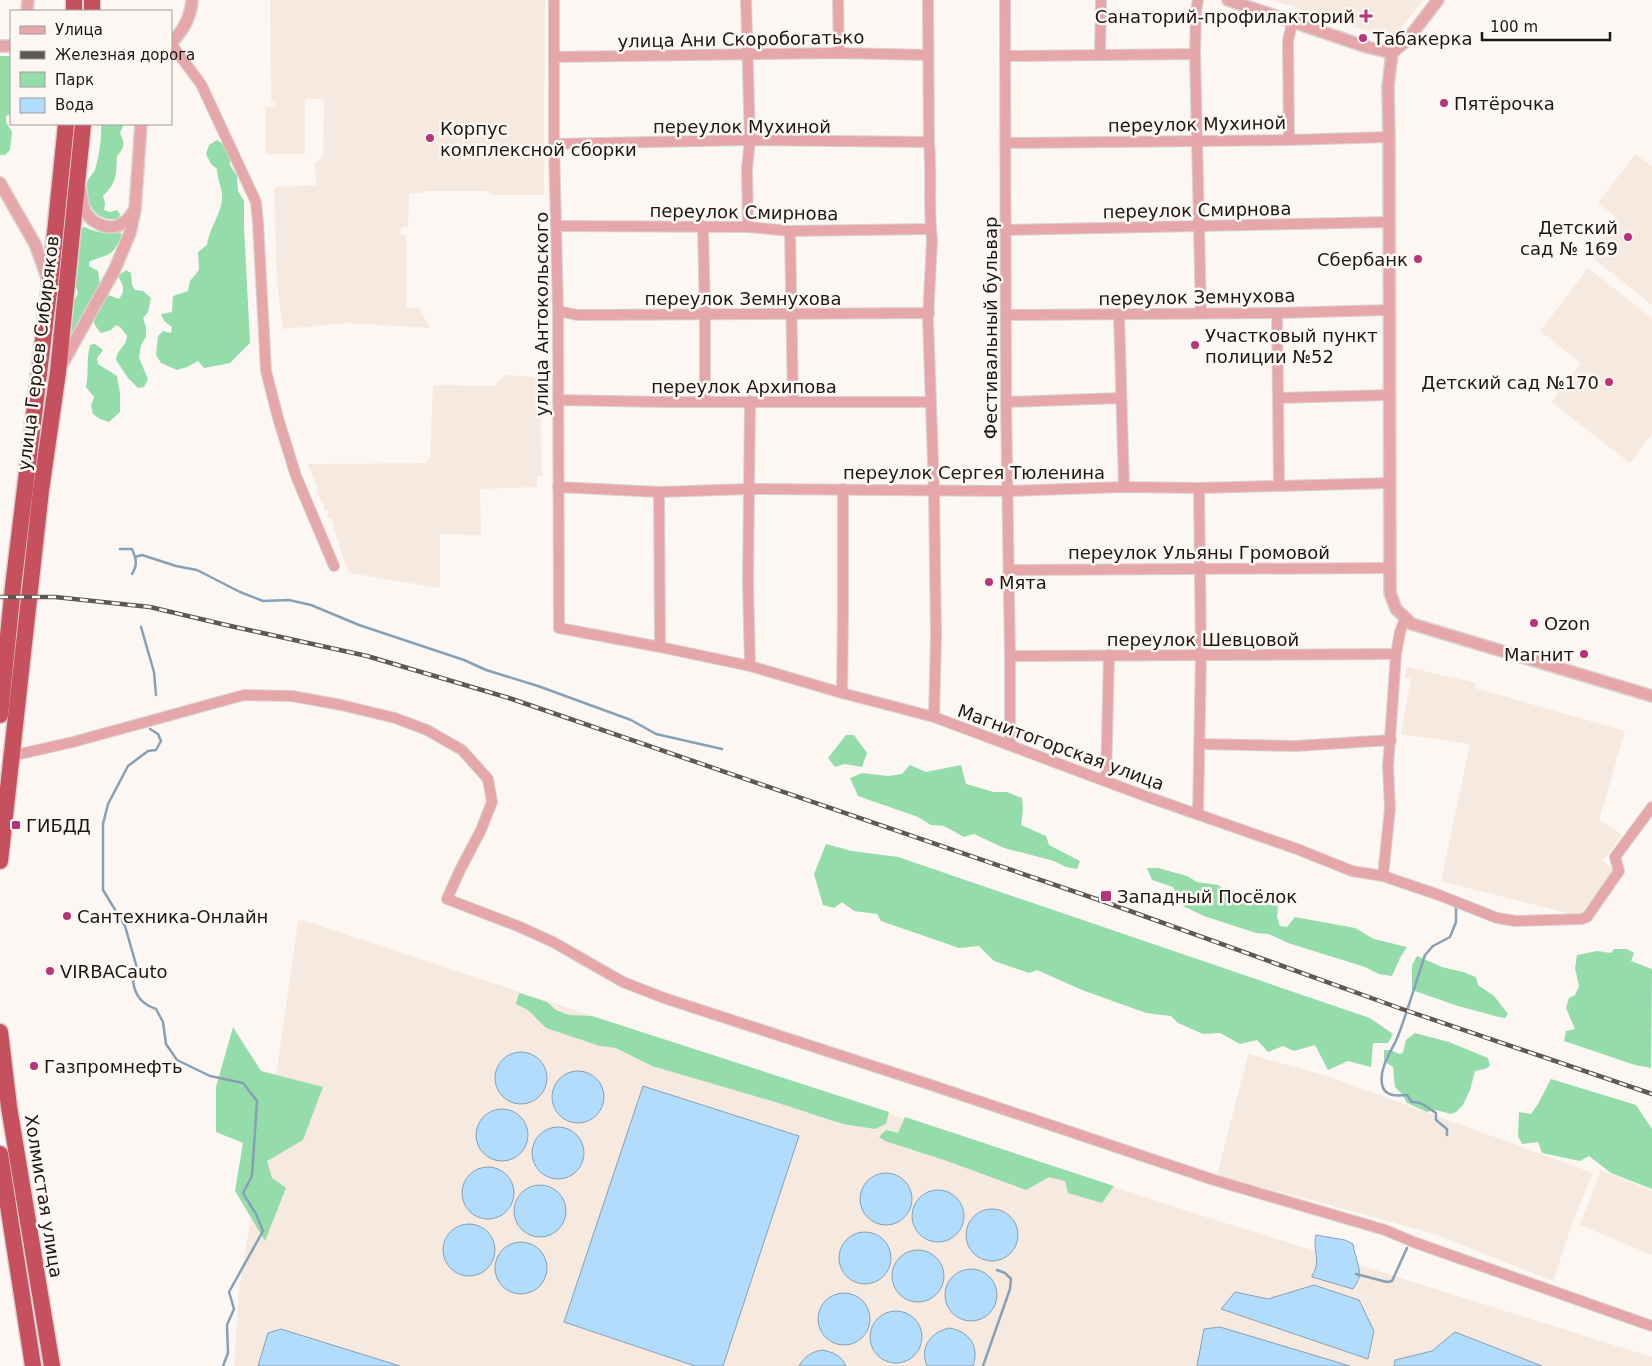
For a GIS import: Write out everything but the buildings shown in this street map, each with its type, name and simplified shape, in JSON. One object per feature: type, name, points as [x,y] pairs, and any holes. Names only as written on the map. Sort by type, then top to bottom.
[{"type":"highway","name":"улица Героев Сибиряков","points":[[0,715],[12,588],[50,283],[66,125]]},
{"type":"highway","name":"улица Героев Сибиряков","points":[[11,756],[41,490],[58,372],[83,125]]},
{"type":"highway","points":[[0,861],[11,756]]},
{"type":"highway","name":"Холмистая улица","points":[[0,1032],[9,1107],[52,1366]]},
{"type":"highway","name":"Холмистая улица","points":[[0,1154],[33,1366]]},
{"type":"street","points":[[172,42],[189,18],[192,0]]},
{"type":"street","name":"улица Антокольского","points":[[554,0],[560,628]]},
{"type":"street","points":[[746,0],[746,55],[750,140],[747,168],[748,227]]},
{"type":"street","points":[[838,0],[839,53]]},
{"type":"street","points":[[928,0],[929,142],[931,160],[930,229],[932,240],[929,313],[930,402],[932,410],[936,636],[934,718]]},
{"type":"street","name":"Фестивальный бульвар","points":[[1005,0],[1006,402],[1010,745]]},
{"type":"street","points":[[1100,54],[1101,0]]},
{"type":"street","points":[[1198,0],[1195,54],[1201,313]]},
{"type":"street","points":[[1228,0],[1292,23],[1392,53]]},
{"type":"street","points":[[1438,0],[1408,39],[1392,53],[1388,86],[1390,593],[1396,609],[1412,624],[1652,696]]},
{"type":"street","points":[[1289,140],[1288,41],[1292,23]]},
{"type":"street","points":[[172,44],[201,84],[256,202],[266,371],[296,476],[334,566]]},
{"type":"street","name":"улица Ани Скоробогатько","points":[[554,57],[839,53],[928,55]]},
{"type":"street","points":[[1005,56],[1195,54]]},
{"type":"street","points":[[58,372],[114,271],[130,233],[135,210],[141,125]]},
{"type":"street","name":"переулок Мухиной","points":[[1006,143],[1389,137]]},
{"type":"street","name":"переулок Мухиной","points":[[554,144],[750,140],[929,142]]},
{"type":"street","points":[[78,174],[83,204],[93,221],[104,226],[116,226],[128,220],[135,210]]},
{"type":"street","points":[[0,183],[35,244],[50,283]]},
{"type":"street","name":"переулок Смирнова","points":[[1005,230],[1389,222]]},
{"type":"street","name":"переулок Смирнова","points":[[556,226],[703,226],[748,227],[790,231],[930,229]]},
{"type":"street","points":[[703,226],[705,402]]},
{"type":"street","points":[[790,231],[793,402]]},
{"type":"street","name":"переулок Земнухова","points":[[1006,315],[1389,310]]},
{"type":"street","name":"переулок Земнухова","points":[[558,311],[577,315],[929,313]]},
{"type":"street","points":[[1277,312],[1280,486]]},
{"type":"street","points":[[1120,314],[1124,487]]},
{"type":"street","points":[[1278,398],[1389,395]]},
{"type":"street","points":[[1006,402],[1121,398]]},
{"type":"street","name":"переулок Архипова","points":[[558,400],[930,402]]},
{"type":"street","points":[[750,401],[748,582],[750,666]]},
{"type":"street","name":"переулок Сергея Тюленина","points":[[558,487],[659,492],[750,489],[1007,491],[1124,487],[1199,488],[1390,483]]},
{"type":"street","points":[[1198,814],[1201,655],[1199,488]]},
{"type":"street","points":[[842,489],[844,612],[842,693]]},
{"type":"street","points":[[659,492],[660,647]]},
{"type":"street","name":"переулок Ульяны Громовой","points":[[1009,570],[1389,568]]},
{"type":"street","points":[[1383,876],[1390,808],[1388,767],[1396,654],[1400,632],[1405,619]]},
{"type":"street","name":"Магнитогорская улица","points":[[560,628],[750,666],[934,718],[1352,871],[1383,876],[1439,895],[1497,918],[1516,921],[1582,919],[1587,917],[1619,871],[1615,856],[1652,807]]},
{"type":"street","name":"переулок Шевцовой","points":[[1010,656],[1396,654]]},
{"type":"street","points":[[1106,781],[1109,655]]},
{"type":"street","points":[[11,756],[72,742],[244,694],[292,696],[395,718],[427,730],[462,750],[488,779],[492,802],[481,830],[447,899],[553,942],[623,982],[664,998],[919,1080],[1205,1177],[1385,1230],[1425,1247],[1652,1326]]},
{"type":"street","points":[[1200,744],[1296,746],[1391,740]]},
{"type":"shaded area","points":[[270,0],[545,0],[544,195],[492,195],[487,191],[423,191],[421,193],[410,193],[408,227],[401,227],[400,235],[406,235],[406,308],[419,308],[430,328],[347,323],[283,329],[277,284],[274,190],[276,187],[317,185],[314,164],[323,156],[324,99],[305,99],[305,154],[266,154],[266,107],[275,107],[275,101],[271,101]]},
{"type":"shaded area","name":"Cанаторий-профилакторий","points":[[1272,0],[1423,0],[1398,32],[1386,37]]},
{"type":"shaded area","name":"Детский сад № 169","points":[[1635,154],[1652,166],[1652,305],[1589,255],[1617,218],[1598,203]]},
{"type":"shaded area","name":"Детский сад №170","points":[[1588,268],[1652,318],[1652,434],[1630,463],[1551,402],[1581,363],[1540,331]]},
{"type":"shaded area","points":[[506,375],[535,377],[540,393],[542,476],[537,476],[537,487],[480,489],[481,535],[440,534],[440,588],[349,573],[331,518],[328,518],[328,510],[324,510],[324,503],[321,503],[320,495],[317,495],[317,487],[308,464],[426,463],[430,458],[433,385],[494,386]]},
{"type":"shaded area","points":[[1407,667],[1476,683],[1475,688],[1625,731],[1599,820],[1622,835],[1603,861],[1615,870],[1585,907],[1582,917],[1441,881],[1470,744],[1401,734],[1411,679],[1404,677]]},
{"type":"shaded area","points":[[302,920],[1200,1215],[1652,1357],[1652,1366],[234,1366],[239,1288],[278,1061],[298,921]]},
{"type":"shaded area","points":[[1248,1054],[1327,1076],[1593,1173],[1573,1221],[1553,1281],[1434,1234],[1217,1176]]},
{"type":"shaded area","points":[[1601,1170],[1652,1191],[1652,1255],[1580,1225]]},
{"type":"green space","points":[[0,56],[10,56],[10,114],[6,116],[6,122],[12,132],[10,150],[5,155],[0,155]]},
{"type":"green space","points":[[101,125],[124,125],[120,133],[123,145],[122,150],[117,156],[115,178],[111,187],[103,196],[104,210],[110,212],[117,210],[120,214],[119,218],[111,219],[99,215],[87,197],[88,181],[95,170],[101,141]]},
{"type":"green space","points":[[217,140],[224,145],[230,157],[230,165],[237,176],[238,191],[244,201],[250,343],[230,363],[204,368],[198,361],[177,370],[161,363],[156,355],[158,336],[163,331],[171,333],[172,327],[164,321],[161,314],[172,312],[173,296],[188,291],[190,281],[199,270],[198,252],[207,245],[219,212],[222,196],[217,169],[211,164],[206,154],[209,145]]},
{"type":"green space","points":[[85,227],[94,231],[120,232],[122,235],[110,254],[89,262],[89,266],[98,271],[100,285],[69,340],[66,332],[69,309],[78,293],[73,277],[77,235],[81,228]]},
{"type":"green space","points":[[126,270],[131,273],[132,285],[135,290],[143,291],[151,298],[148,312],[143,318],[146,327],[146,337],[141,345],[139,358],[148,379],[144,387],[138,388],[128,378],[116,360],[127,336],[116,325],[111,330],[101,333],[96,327],[93,318],[96,309],[106,294],[119,299],[123,288],[118,276]]},
{"type":"green space","points":[[95,344],[103,350],[97,358],[98,364],[117,376],[120,393],[120,412],[109,422],[93,414],[91,406],[94,397],[86,387],[90,345]]},
{"type":"green space","points":[[846,735],[854,735],[867,753],[862,767],[845,764],[835,767],[828,758]]},
{"type":"green space","points":[[910,765],[926,772],[961,765],[966,784],[994,792],[1007,792],[1022,798],[1021,825],[1046,836],[1049,845],[1080,861],[1077,869],[1004,848],[974,834],[964,837],[944,826],[931,825],[918,817],[858,796],[850,778],[862,773],[888,776],[902,774]]},
{"type":"green space","points":[[826,844],[852,851],[898,857],[1370,1018],[1393,1034],[1388,1043],[1373,1043],[1371,1067],[1348,1061],[1328,1070],[1315,1045],[1294,1051],[1283,1046],[1268,1052],[1257,1040],[1240,1044],[1220,1033],[1203,1034],[1178,1023],[1171,1016],[1146,1013],[1082,990],[1037,970],[1029,973],[994,961],[979,946],[959,948],[881,921],[877,914],[854,911],[842,902],[834,908],[823,905],[814,874]]},
{"type":"green space","points":[[1147,868],[1158,868],[1187,876],[1197,882],[1218,885],[1243,900],[1278,906],[1277,917],[1280,926],[1287,927],[1295,917],[1355,928],[1374,939],[1407,947],[1392,976],[1379,974],[1365,967],[1288,943],[1269,934],[1256,933],[1204,916],[1183,906],[1173,887],[1152,880]]},
{"type":"green space","points":[[1614,949],[1627,949],[1634,953],[1631,961],[1652,969],[1651,1068],[1635,1065],[1564,1041],[1566,1031],[1575,1029],[1566,1008],[1569,998],[1575,995],[1579,986],[1575,968],[1577,955],[1597,951],[1611,953]]},
{"type":"green space","points":[[1417,956],[1442,967],[1476,977],[1478,985],[1494,996],[1508,1014],[1505,1018],[1499,1017],[1458,1006],[1412,990],[1412,965]]},
{"type":"green space","points":[[519,993],[547,1002],[556,1010],[569,1015],[592,1016],[889,1112],[886,1124],[875,1129],[843,1124],[652,1066],[616,1048],[600,1046],[546,1028],[528,1010],[516,1004]]},
{"type":"green space","points":[[233,1027],[261,1071],[323,1087],[303,1140],[267,1161],[272,1178],[286,1188],[265,1241],[235,1191],[243,1143],[216,1132],[216,1087]]},
{"type":"green space","points":[[1415,1033],[1449,1042],[1488,1058],[1490,1066],[1475,1071],[1470,1090],[1463,1105],[1456,1112],[1451,1114],[1436,1110],[1427,1112],[1407,1103],[1395,1087],[1393,1067],[1384,1061],[1384,1050],[1400,1054],[1403,1052],[1406,1040]]},
{"type":"green space","points":[[1551,1079],[1636,1105],[1652,1129],[1652,1189],[1611,1173],[1589,1156],[1580,1161],[1542,1153],[1538,1142],[1522,1144],[1518,1136],[1519,1112],[1531,1114]]},
{"type":"green space","points":[[905,1117],[1114,1186],[1102,1203],[1068,1193],[1065,1181],[1049,1177],[1026,1190],[885,1141],[879,1137],[886,1130],[898,1133]]},
{"type":"water","points":[[521,1052],[535,1056],[543,1064],[547,1078],[543,1092],[535,1100],[521,1104],[507,1100],[499,1092],[495,1078],[499,1064],[507,1056]]},
{"type":"water","points":[[578,1071],[592,1075],[600,1083],[604,1097],[600,1111],[592,1119],[578,1123],[564,1119],[556,1111],[552,1097],[556,1083],[564,1075]]},
{"type":"water","points":[[643,1086],[799,1136],[723,1366],[695,1366],[564,1322]]},
{"type":"water","points":[[502,1109],[516,1113],[524,1121],[528,1135],[524,1149],[516,1157],[502,1161],[488,1157],[480,1149],[476,1135],[480,1121],[488,1113]]},
{"type":"water","points":[[558,1127],[572,1131],[580,1139],[584,1153],[580,1167],[572,1175],[558,1179],[544,1175],[536,1167],[532,1153],[536,1139],[544,1131]]},
{"type":"water","points":[[488,1167],[502,1171],[510,1179],[514,1193],[510,1207],[502,1215],[488,1219],[474,1215],[466,1207],[462,1193],[466,1179],[474,1171]]},
{"type":"water","points":[[886,1173],[900,1177],[908,1185],[912,1199],[908,1213],[900,1221],[886,1225],[872,1221],[864,1213],[860,1199],[864,1185],[872,1177]]},
{"type":"water","points":[[540,1185],[554,1189],[562,1197],[566,1211],[562,1225],[554,1233],[540,1237],[526,1233],[518,1225],[514,1211],[518,1197],[526,1189]]},
{"type":"water","points":[[938,1190],[952,1194],[960,1202],[964,1216],[960,1230],[952,1238],[938,1242],[924,1238],[916,1230],[912,1216],[916,1202],[924,1194]]},
{"type":"water","points":[[992,1209],[1006,1213],[1014,1221],[1018,1235],[1014,1249],[1006,1257],[992,1261],[978,1257],[970,1249],[966,1235],[970,1221],[978,1213]]},
{"type":"water","points":[[469,1224],[483,1228],[491,1236],[495,1250],[491,1264],[483,1272],[469,1276],[455,1272],[447,1264],[443,1250],[447,1236],[455,1228]]},
{"type":"water","points":[[865,1232],[879,1236],[887,1244],[891,1258],[887,1272],[879,1280],[865,1284],[851,1280],[843,1272],[839,1258],[843,1244],[851,1236]]},
{"type":"water","points":[[1316,1235],[1345,1240],[1353,1244],[1359,1279],[1353,1289],[1312,1277],[1317,1261]]},
{"type":"water","points":[[521,1242],[535,1246],[543,1254],[547,1268],[543,1282],[535,1290],[521,1294],[507,1290],[499,1282],[495,1268],[499,1254],[507,1246]]},
{"type":"water","points":[[918,1250],[932,1254],[940,1262],[944,1276],[940,1290],[932,1298],[918,1302],[904,1298],[896,1290],[892,1276],[896,1262],[904,1254]]},
{"type":"water","points":[[971,1269],[985,1273],[993,1281],[997,1295],[993,1309],[985,1317],[971,1321],[957,1317],[949,1309],[945,1295],[949,1281],[957,1273]]},
{"type":"water","points":[[1314,1285],[1359,1300],[1374,1331],[1368,1359],[1221,1309],[1235,1292],[1268,1299]]},
{"type":"water","points":[[844,1293],[858,1297],[866,1305],[870,1319],[866,1333],[858,1341],[844,1345],[830,1341],[822,1333],[818,1319],[822,1305],[830,1297]]},
{"type":"water","points":[[896,1311],[910,1315],[918,1323],[922,1337],[918,1351],[910,1359],[896,1363],[882,1359],[874,1351],[870,1337],[874,1323],[882,1315]]},
{"type":"water","points":[[1220,1327],[1350,1366],[1197,1366],[1204,1329]]},
{"type":"water","points":[[949,1328],[962,1332],[971,1341],[975,1352],[973,1366],[927,1366],[925,1353],[928,1341],[937,1333]]},
{"type":"water","points":[[281,1329],[400,1366],[258,1366],[268,1333]]},
{"type":"water","points":[[1455,1332],[1542,1366],[1394,1366],[1395,1360],[1432,1351]]},
{"type":"water","points":[[822,1350],[837,1355],[846,1366],[799,1366],[809,1355]]},
{"type":"waterway","points":[[120,549],[132,549],[135,555],[135,568],[132,574]]},
{"type":"waterway","points":[[135,557],[142,555],[176,566],[197,570],[240,592],[263,601],[289,600],[311,605],[359,625],[464,660],[486,670],[538,686],[631,720],[656,734],[722,749]]},
{"type":"waterway","points":[[141,627],[154,672],[156,695]]},
{"type":"waterway","points":[[150,729],[158,734],[161,741],[156,750],[148,751],[128,766],[108,804],[103,824],[103,890],[125,926],[139,975],[133,981],[135,991],[143,1002],[156,1009],[163,1022],[166,1044],[177,1060],[210,1076],[243,1083],[257,1101],[252,1176],[243,1193],[256,1214],[263,1231],[229,1292],[234,1309],[227,1325],[228,1353],[223,1366]]},
{"type":"waterway","points":[[1447,1135],[1447,1129],[1436,1120],[1436,1113],[1421,1104],[1412,1102],[1407,1095],[1395,1095],[1385,1091],[1382,1084],[1382,1071],[1402,1026],[1425,955],[1433,946],[1450,937],[1456,922],[1456,907],[1458,904]]},
{"type":"waterway","points":[[1356,1274],[1387,1282],[1392,1281],[1407,1248]]},
{"type":"waterway","points":[[983,1366],[1010,1289],[1011,1279],[1005,1273],[997,1270]]},
{"type":"railway","points":[[0,597],[55,597],[150,607],[367,656],[509,698],[1105,902],[1399,1008],[1652,1094]]},
{"type":"place","name":"Cанаторий-профилакторий","points":[[1366,16]]},
{"type":"place","name":"Табакерка","points":[[1363,38]]},
{"type":"place","name":"Пятёрочка","points":[[1444,103]]},
{"type":"place","name":"Корпус комплексной сборки","points":[[430,138]]},
{"type":"place","name":"Детский сад № 169","points":[[1628,237]]},
{"type":"place","name":"Сбербанк","points":[[1418,259]]},
{"type":"place","name":"Участковый пункт полиции №52","points":[[1195,345]]},
{"type":"place","name":"Детский сад №170","points":[[1609,382]]},
{"type":"place","name":"Мята","points":[[989,582]]},
{"type":"place","name":"Ozon","points":[[1534,623]]},
{"type":"place","name":"Магнит","points":[[1584,654]]},
{"type":"place","name":"ГИБДД","points":[[16,825]]},
{"type":"place","name":"Западный Посёлок","points":[[1106,896]]},
{"type":"place","name":"Сантехника-Онлайн","points":[[67,916]]},
{"type":"place","name":"VIRBACauto","points":[[50,971]]},
{"type":"place","name":"Газпромнефть","points":[[34,1066]]}]
